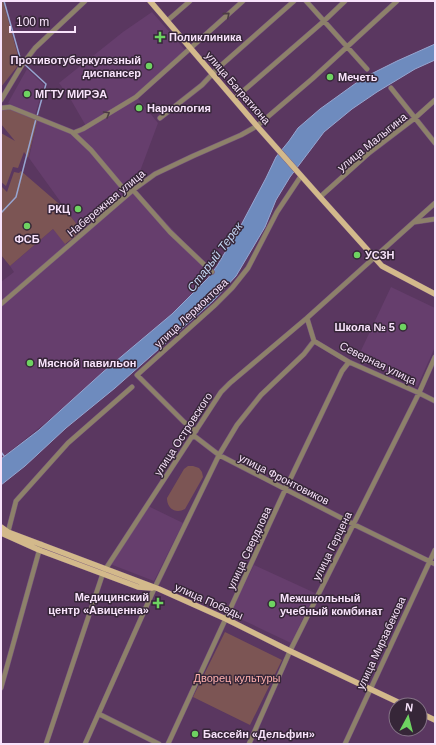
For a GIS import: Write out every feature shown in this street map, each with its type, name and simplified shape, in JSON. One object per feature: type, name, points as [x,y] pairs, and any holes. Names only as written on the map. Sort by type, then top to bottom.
[{"type":"main road","name":"улица Багратиона","points":[[150,1],[299,174]]},
{"type":"main road","points":[[299,174],[382,266],[435,294]]},
{"type":"main road","name":"улица Победы","points":[[1,527],[8,532],[40,547]]},
{"type":"main road","name":"улица Победы","points":[[1,533],[155,588],[226,619],[388,698]]},
{"type":"street","points":[[1,100],[22,64],[35,48],[85,1]]},
{"type":"street","points":[[167,21],[190,1]]},
{"type":"street","points":[[73,133],[83,129],[136,96],[243,1]]},
{"type":"street","points":[[160,118],[202,85],[217,69],[294,1]]},
{"type":"street","points":[[306,1],[367,69]]},
{"type":"street","points":[[234,99],[345,1]]},
{"type":"street","name":"Набережная улица","points":[[1,304],[128,194],[155,174],[241,135],[257,126],[312,79],[397,1]]},
{"type":"street","points":[[391,88],[435,143]]},
{"type":"street","name":"улица Малыгина","points":[[320,198],[369,154],[415,118],[435,100]]},
{"type":"street","points":[[1,108],[10,107],[73,133],[91,150],[128,194]]},
{"type":"street","name":"улица Лермонтова","points":[[137,375],[232,288],[248,268],[277,212],[299,174]]},
{"type":"street","points":[[133,190],[170,232],[212,272]]},
{"type":"street","name":"улица Островского","points":[[46,744],[104,571],[221,392],[435,204]]},
{"type":"street","points":[[415,222],[435,219]]},
{"type":"street","points":[[85,744],[155,588],[219,455],[237,425],[261,395],[304,354],[314,341],[307,318]]},
{"type":"street","name":"Северная улица","points":[[314,341],[349,362],[419,392],[435,401]]},
{"type":"street","name":"улица Герцена","points":[[249,744],[290,651],[435,357]]},
{"type":"street","name":"улица Свердлова","points":[[168,744],[285,490],[342,371],[349,362]]},
{"type":"street","name":"улица Фронтовиков","points":[[137,375],[219,455],[285,490],[435,564]]},
{"type":"street","points":[[8,532],[16,501],[68,443],[132,387]]},
{"type":"street","points":[[1,688],[40,547]]},
{"type":"street","name":"улица Мирзабекова","points":[[345,744],[435,550]]},
{"type":"street","points":[[99,714],[159,744]]},
{"type":"shaded area","points":[[152,12],[186,51],[136,96],[158,123],[133,190],[145,202],[147,202],[212,272],[164,323],[1,459],[1,282],[14,272],[10,266],[53,229],[68,246],[83,233],[29,158],[38,118],[72,132],[86,126],[59,83],[123,32]]},
{"type":"shaded area","name":"МГТУ МИРЭА","points":[[27,69],[44,85],[35,115],[8,103]]},
{"type":"shaded area","name":"Школа № 5","points":[[391,287],[435,308],[435,347],[417,387],[357,359]]},
{"type":"shaded area","points":[[148,506],[183,523],[154,581],[110,564]]},
{"type":"shaded area","name":"Межшкольный учебный комбинат","points":[[254,565],[315,593],[291,643],[230,614]]},
{"type":"green space","points":[[1,1],[3,1],[20,63],[1,87]]},
{"type":"green space","points":[[1,108],[9,108],[38,118],[28,158],[24,152],[18,168],[13,167],[6,186],[1,182],[1,133],[15,141],[1,124]]},
{"type":"green space","points":[[21,171],[65,209],[82,231],[65,244],[53,229],[10,266],[1,255],[1,186],[7,192],[14,172],[19,173]]},
{"type":"green space","points":[[188,466],[199,468],[203,477],[185,509],[175,511],[170,508],[167,498],[184,469]]},
{"type":"green space","name":"Дворец культуры","points":[[225,632],[282,660],[250,725],[193,697]]},
{"type":"water","points":[[435,44],[435,60],[415,69],[377,92],[352,109],[324,132],[290,177],[276,200],[265,227],[236,276],[213,301],[115,388],[66,428],[25,466],[1,485],[1,459],[39,430],[103,372],[172,314],[208,278],[217,266],[240,227],[276,157],[298,128],[320,109],[363,78]]},
{"type":"waterway","points":[[4,1],[21,61],[46,84],[37,116]]},
{"type":"waterway","points":[[1,213],[16,197],[36,119]]},
{"type":"waterway","points":[[1,452],[4,456]]},
{"type":"place","name":"Поликлиника","points":[[160,37]]},
{"type":"place","name":"Противотуберкулезный диспансер","points":[[149,66]]},
{"type":"place","name":"Мечеть","points":[[330,77]]},
{"type":"place","name":"МГТУ МИРЭА","points":[[27,94]]},
{"type":"place","name":"Наркология","points":[[139,108]]},
{"type":"place","name":"РКЦ","points":[[78,209]]},
{"type":"place","name":"ФСБ","points":[[27,226]]},
{"type":"place","name":"УСЗН","points":[[357,255]]},
{"type":"place","name":"Школа № 5","points":[[403,327]]},
{"type":"place","name":"Мясной павильон","points":[[30,363]]},
{"type":"place","name":"Медицинский центр «Авиценна»","points":[[158,603]]},
{"type":"place","name":"Межшкольный учебный комбинат","points":[[272,604]]},
{"type":"place","name":"Бассейн «Дельфин»","points":[[195,734]]},
{"type":"water label","name":"Старый Терек","points":[[215,257]]}]
